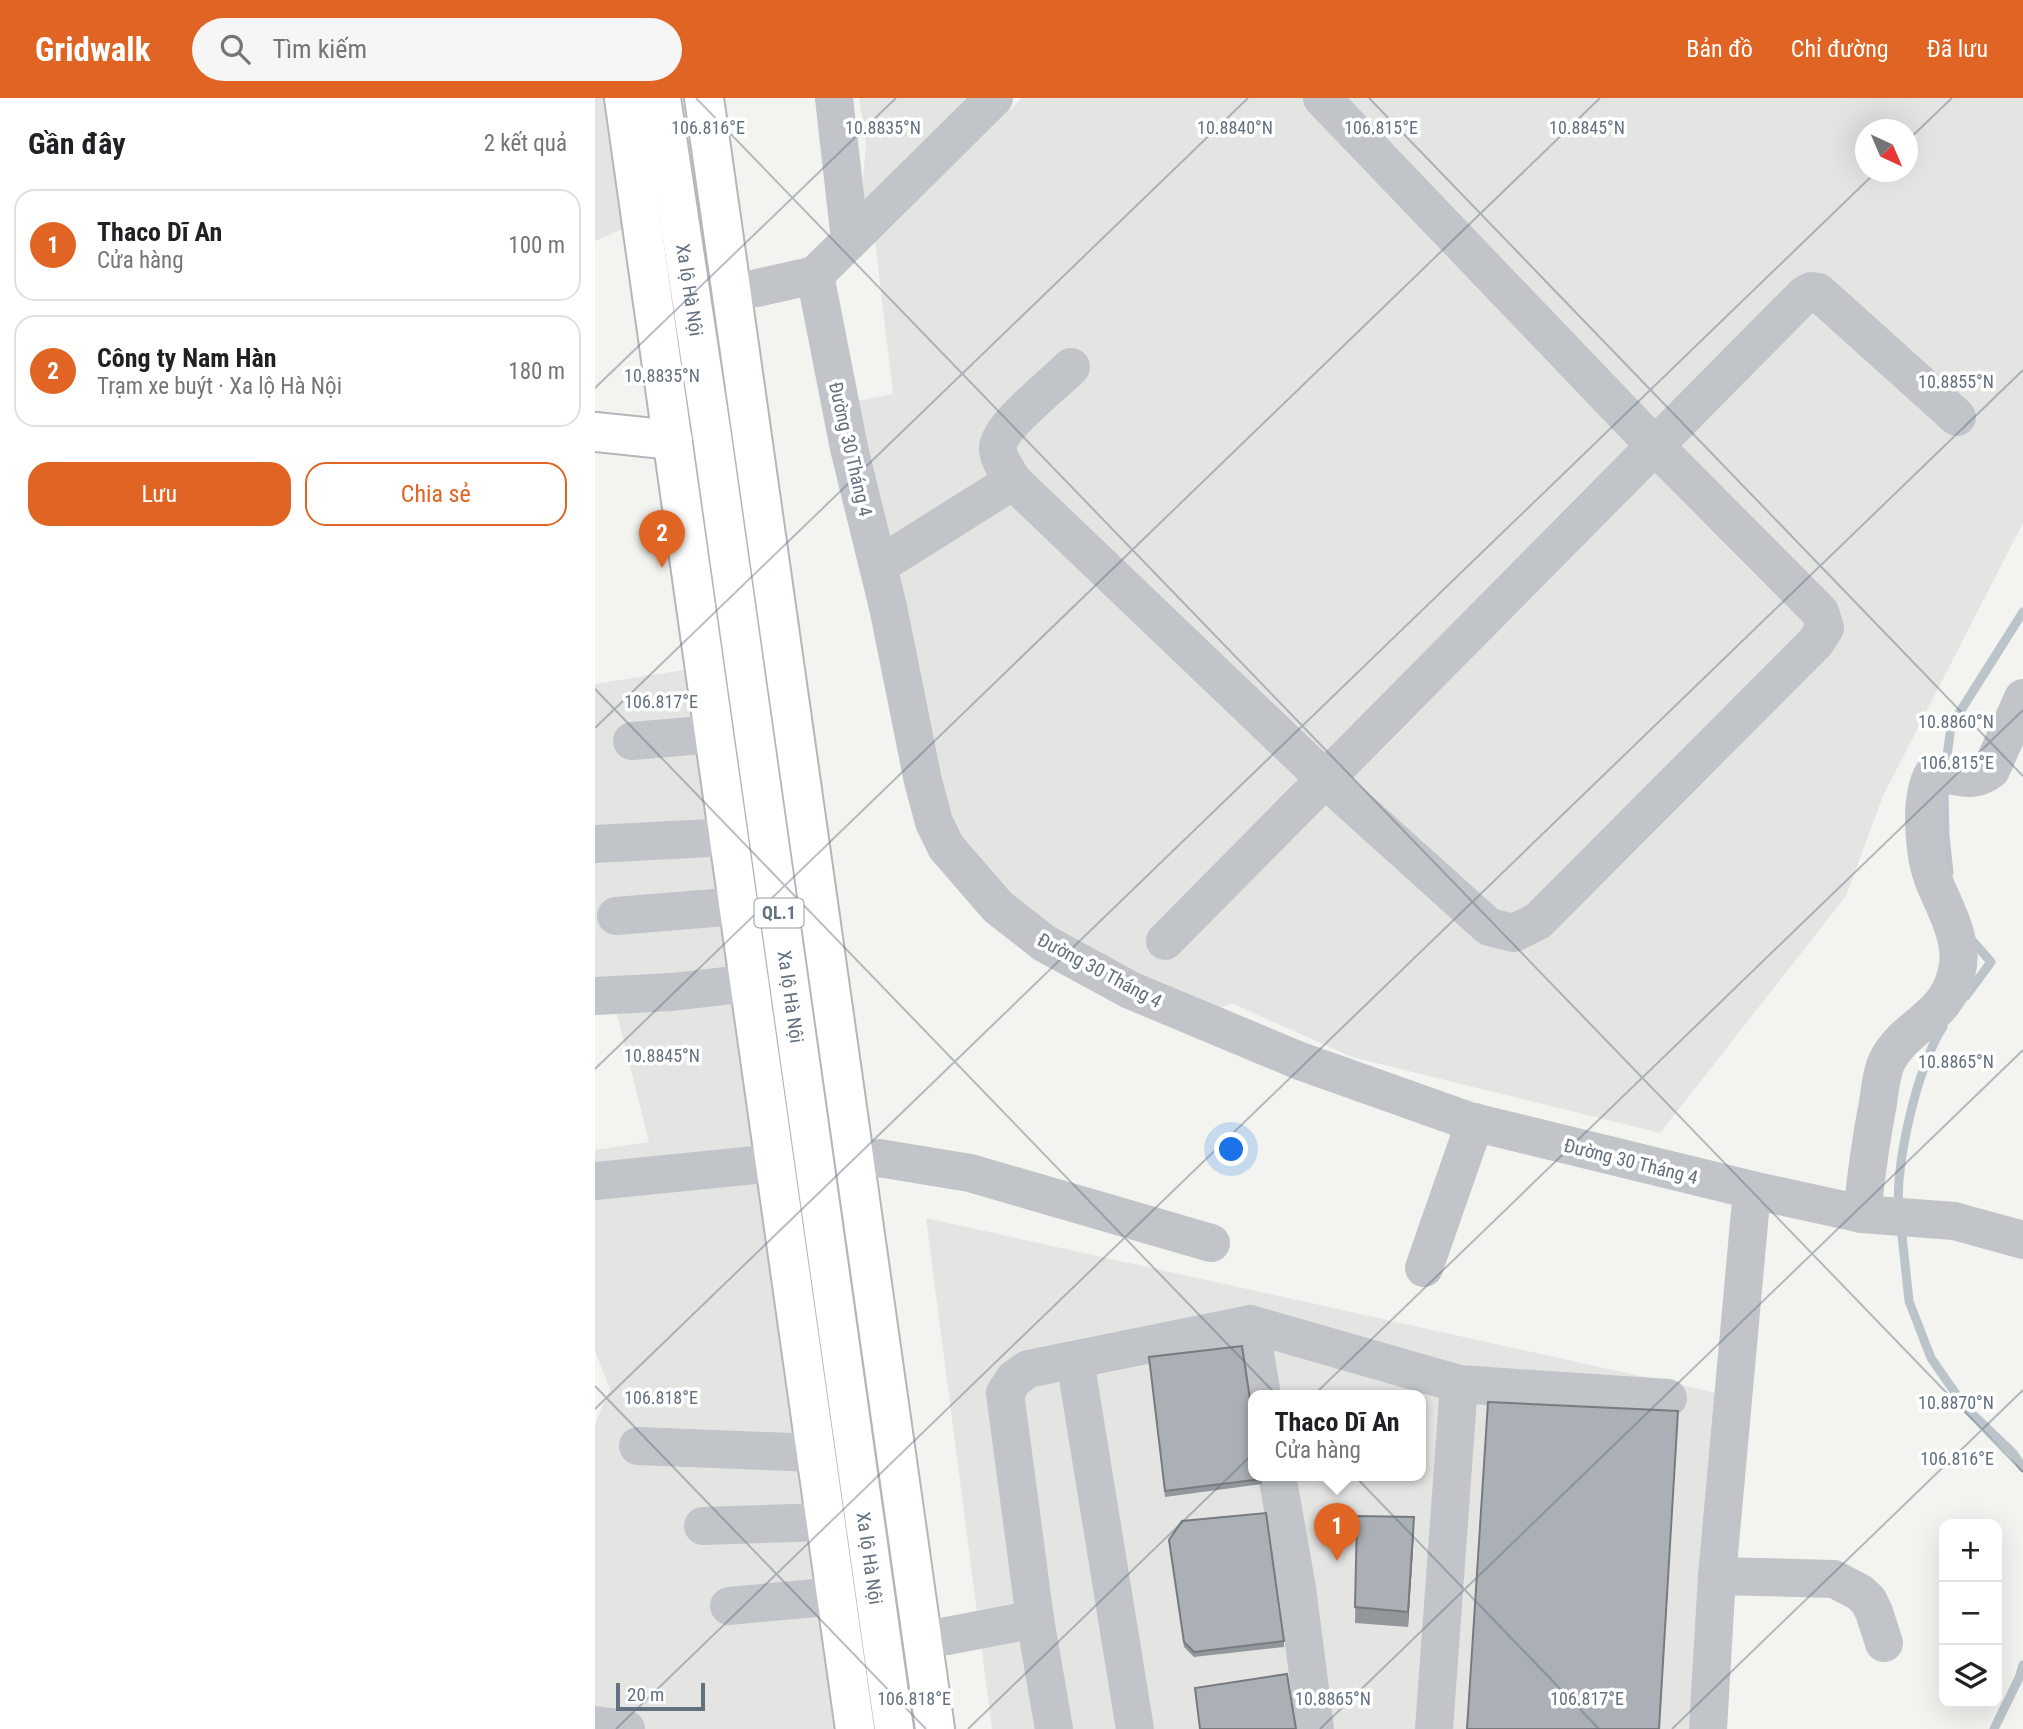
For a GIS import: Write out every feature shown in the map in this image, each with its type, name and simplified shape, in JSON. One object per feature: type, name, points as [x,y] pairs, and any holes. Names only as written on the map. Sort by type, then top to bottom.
[{"type":"main road","name":"Xa lộ Hà Nội","points":[[624,98],[855,1729]]},
{"type":"main road","name":"Xa lộ Hà Nội","points":[[661,98],[712,436],[894,1729]]},
{"type":"main road","name":"Xa lộ Hà Nội","points":[[704,98],[745,291],[879,1158],[935,1639],[935,1729]]},
{"type":"main road","name":"Xa lộ Hà Nội","points":[[730,98],[745,291],[935,1639],[960,1729]]},
{"type":"main road","points":[[595,432],[673,440],[712,436]]},
{"type":"main road","points":[[691,568],[730,562]]},
{"type":"main road","points":[[697,616],[737,612]]},
{"type":"street","points":[[834,98],[850,240]]},
{"type":"street","points":[[745,291],[815,275],[994,98]]},
{"type":"street","points":[[1071,367],[1004,430],[998,447],[1000,458],[1013,481],[1327,780],[1489,928],[1514,933],[1538,921],[1816,642],[1825,628],[1820,612],[1656,447],[1322,98]]},
{"type":"street","name":"Đường 30 Tháng 4","points":[[815,275],[849,448],[888,607],[923,781],[934,822],[946,847],[998,907],[1044,943],[1130,990],[1300,1061],[1475,1122],[1752,1190],[1868,1214],[1954,1221],[2023,1240]]},
{"type":"street","points":[[1165,941],[1804,295],[1811,291],[1818,292],[1957,417]]},
{"type":"street","points":[[878,566],[1013,481]]},
{"type":"street","points":[[1868,1214],[1869,1152],[1885,1065],[1905,1037],[1937,1012],[1952,986],[1958,964],[1957,941],[1933,878],[1925,846],[1924,810],[1928,785],[1933,774],[1971,779],[1982,777],[1991,770],[2023,698]]},
{"type":"street","points":[[632,741],[714,734]]},
{"type":"street","points":[[595,844],[729,837]]},
{"type":"street","points":[[616,916],[739,906]]},
{"type":"street","points":[[595,996],[672,992],[750,982]]},
{"type":"street","points":[[1424,1268],[1475,1122]]},
{"type":"street","points":[[879,1158],[970,1173],[1211,1243]]},
{"type":"street","points":[[595,1181],[775,1163]]},
{"type":"street","points":[[1708,1729],[1717,1576],[1752,1190]]},
{"type":"street","points":[[1250,1324],[1261,1390]]},
{"type":"street","points":[[1054,1729],[1035,1619],[1005,1393],[1014,1378],[1028,1369],[1250,1324],[1459,1384],[1668,1398]]},
{"type":"street","points":[[1075,1360],[1135,1729]]},
{"type":"street","points":[[1434,1729],[1459,1384]]},
{"type":"street","points":[[638,1446],[816,1453]]},
{"type":"street","points":[[1278,1481],[1297,1588],[1315,1729]]},
{"type":"street","points":[[703,1526],[826,1522]]},
{"type":"street","points":[[1717,1576],[1834,1579],[1868,1600],[1884,1643]]},
{"type":"street","points":[[729,1606],[836,1596]]},
{"type":"street","points":[[935,1639],[1035,1619]]},
{"type":"street","points":[[595,1725],[626,1729]]},
{"type":"shaded area","points":[[595,98],[612,98],[627,227],[595,241]]},
{"type":"shaded area","points":[[859,98],[999,98],[858,232],[866,145]]},
{"type":"shaded area","points":[[1022,98],[2023,98],[2023,523],[1883,796],[1846,896],[1660,1133],[1352,1057],[1233,1004],[1203,1011],[1073,948],[963,852],[935,794],[852,402],[893,394],[875,241]]},
{"type":"shaded area","points":[[696,668],[842,1729],[595,1729],[595,1424],[610,1389],[595,1351],[595,1150],[649,1142],[615,1006],[595,1005],[595,684]]},
{"type":"shaded area","points":[[926,1218],[1717,1393],[1689,1729],[992,1729]]},
{"type":"building","points":[[1242,1346],[1249,1390],[1248,1481],[1165,1491],[1149,1357]]},
{"type":"building","points":[[1488,1402],[1678,1411],[1659,1729],[1467,1729]]},
{"type":"building","points":[[1266,1513],[1284,1641],[1194,1652],[1184,1642],[1169,1540],[1182,1521]]},
{"type":"building","points":[[1357,1516],[1414,1517],[1408,1612],[1355,1607]]},
{"type":"building","points":[[1287,1674],[1296,1729],[1200,1729],[1195,1688]]},
{"type":"waterway","points":[[1946,764],[1951,726],[2023,612]]},
{"type":"waterway","points":[[1944,789],[1949,873]]},
{"type":"waterway","points":[[1966,996],[1991,962],[1970,938]]},
{"type":"waterway","points":[[1899,1208],[1900,1167],[1910,1115],[1925,1064],[1943,1027]]},
{"type":"waterway","points":[[1901,1226],[1909,1301],[1931,1358],[1965,1407],[2013,1453],[2023,1468]]},
{"type":"waterway","points":[[1994,1729],[2023,1665]]},
{"type":"place","name":"Công ty Nam Hàn","points":[[662,568]]},
{"type":"place","name":"Thaco Dĩ An","points":[[1337,1561]]}]
